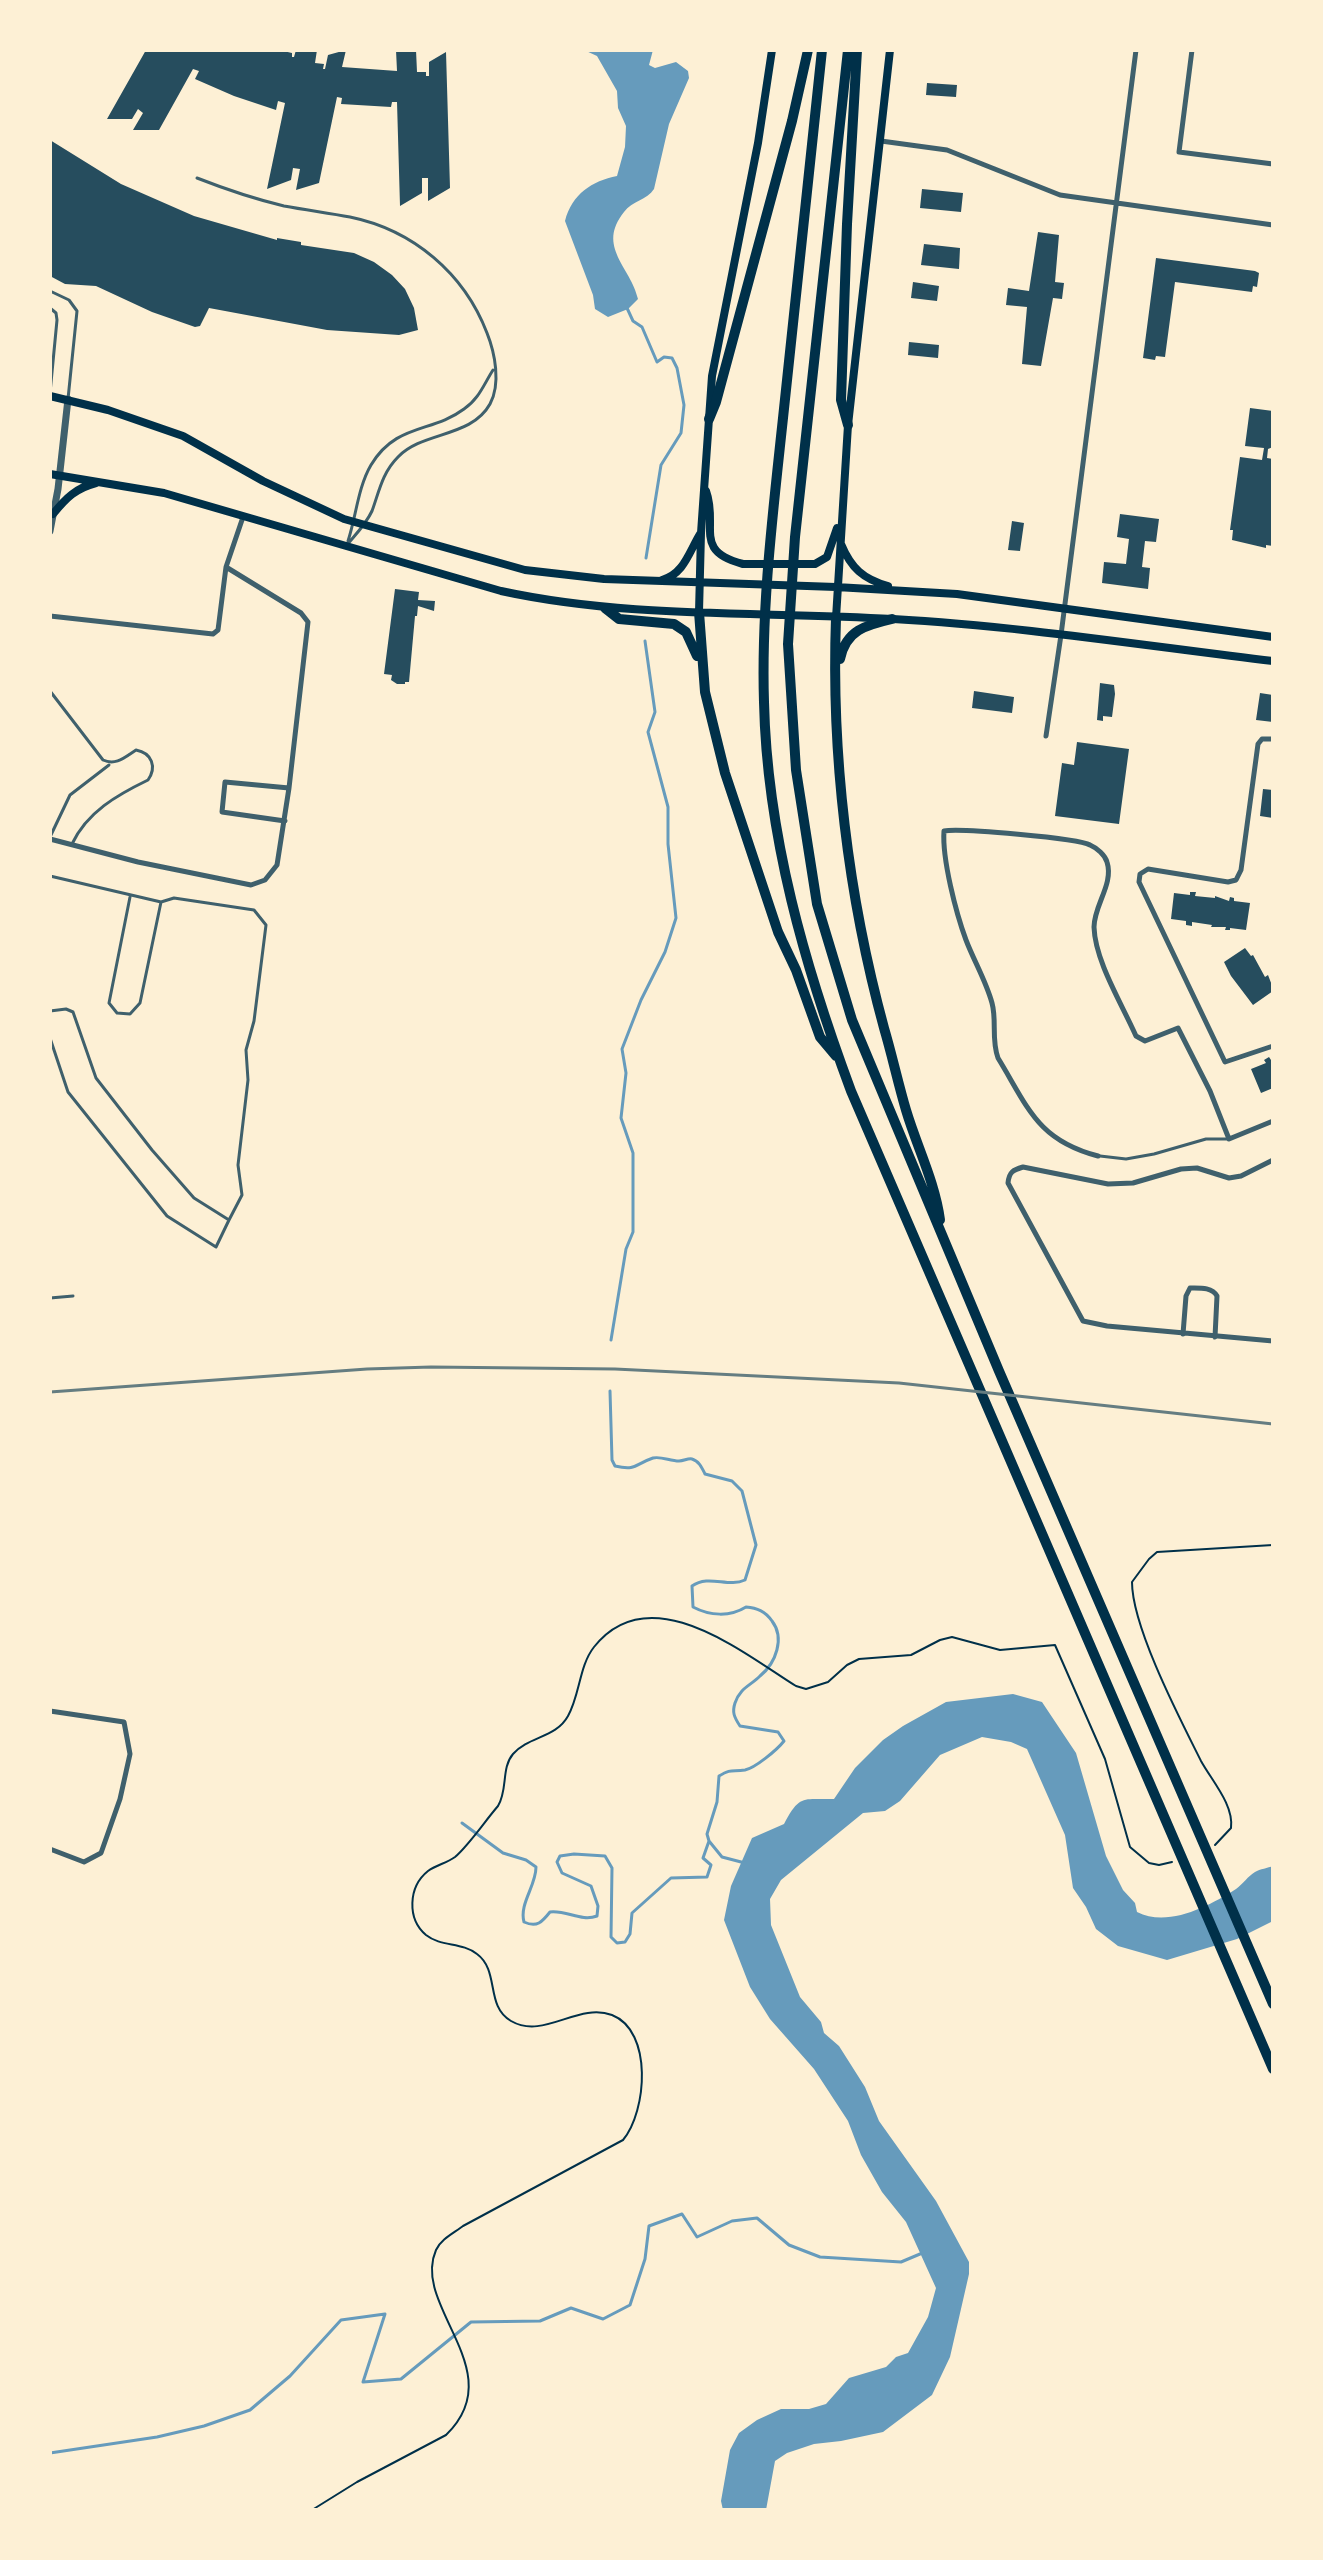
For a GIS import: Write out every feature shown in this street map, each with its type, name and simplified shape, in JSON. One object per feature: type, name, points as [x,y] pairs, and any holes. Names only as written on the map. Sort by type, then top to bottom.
[{"type":"highway","points":[[709,419],[792,121],[808,50]]},
{"type":"highway","points":[[822,50],[771,534],[764,646],[764,705],[773,793],[783,860],[801,943],[840,1060],[1273,2069]]},
{"type":"highway","points":[[848,50],[795,537],[788,644],[796,770],[817,904],[852,1020],[1273,2004]]},
{"type":"highway","points":[[848,425],[841,400],[857,50]]},
{"type":"highway","points":[[605,608],[619,619],[674,624],[686,632],[701,663]]},
{"type":"highway","points":[[699,612],[701,663],[709,713],[725,773],[778,932],[796,970],[820,1037],[840,1060]]},
{"type":"highway","points":[[836,618],[837,729],[845,815],[865,945],[906,1111],[938,1202],[942,1234]]},
{"type":"highway","points":[[836,685],[841,654],[848,637],[863,626],[892,619]]},
{"type":"main road","points":[[699,612],[712,376],[758,143],[772,50]]},
{"type":"main road","points":[[836,618],[848,425],[890,50]]},
{"type":"main road","points":[[50,396],[149,423],[183,436],[303,501],[354,522],[525,570],[648,581],[957,594],[1273,637]]},
{"type":"main road","points":[[55,475],[164,493],[501,591],[556,603],[605,608],[892,619],[1061,635],[1273,661]]},
{"type":"main road","points":[[53,514],[81,487],[103,481]]},
{"type":"main road","points":[[704,487],[710,505],[709,540],[718,553],[734,562],[815,564],[831,551],[840,519]]},
{"type":"main road","points":[[648,581],[675,575],[689,557],[701,533]]},
{"type":"main road","points":[[840,539],[851,564],[864,577],[904,591]]},
{"type":"street","points":[[1046,736],[1136,50]]},
{"type":"street","points":[[1192,50],[1179,152],[1273,164]]},
{"type":"street","points":[[881,141],[947,150],[1060,195],[1273,225]]},
{"type":"street","points":[[50,531],[55,475],[68,399]]},
{"type":"street","points":[[50,616],[213,634],[218,630],[226,567],[244,514]]},
{"type":"street","points":[[50,838],[138,862],[251,885],[265,880],[277,865],[308,622],[301,613],[226,567]]},
{"type":"street","points":[[1273,739],[1262,739],[1258,744],[1241,870],[1236,880],[1228,882],[1148,869],[1140,874],[1139,882],[1225,1062],[1273,1046]]},
{"type":"street","points":[[285,821],[222,812],[225,782],[289,788]]},
{"type":"street","points":[[1098,1156],[1060,1142],[1039,1124],[998,1058],[994,1045],[995,1017],[965,937],[953,890],[944,831],[1070,840],[1089,844],[1102,854],[1107,862],[1108,875],[1096,912],[1097,950],[1139,1039],[1145,1041],[1178,1028],[1210,1091],[1229,1139],[1273,1121]]},
{"type":"street","points":[[1273,1160],[1241,1176],[1229,1178],[1197,1168],[1181,1169],[1133,1183],[1108,1184],[1023,1167],[1013,1170],[1008,1176],[1008,1183],[1083,1321],[1107,1326],[1273,1341]]},
{"type":"street","points":[[1183,1334],[1186,1296],[1190,1288],[1202,1288],[1212,1290],[1217,1296],[1215,1337]]},
{"type":"street","points":[[50,1711],[124,1722],[130,1754],[120,1799],[101,1853],[84,1862],[50,1849]]},
{"type":"lane","points":[[197,178],[280,205],[375,224],[417,244],[450,273],[476,308],[489,339],[496,385],[493,399],[485,412],[469,424],[412,447],[399,456],[384,476],[364,525],[347,545]]},
{"type":"lane","points":[[50,291],[69,300],[77,311],[68,399]]},
{"type":"lane","points":[[50,308],[56,313],[57,320],[50,396]]},
{"type":"lane","points":[[347,545],[367,476],[379,455],[390,443],[409,431],[466,408],[483,390],[494,369]]},
{"type":"lane","points":[[50,691],[103,760],[111,764]]},
{"type":"lane","points":[[50,838],[70,795],[111,764],[136,750],[147,754],[152,762],[148,780],[92,814],[79,829],[72,844]]},
{"type":"lane","points":[[50,876],[130,897],[161,902],[174,898],[254,910],[266,925],[254,1021],[246,1050],[248,1080],[238,1165],[242,1195],[216,1247],[167,1216],[68,1092],[50,1038]]},
{"type":"lane","points":[[130,897],[109,1003],[117,1013],[130,1014],[140,1003],[161,902]]},
{"type":"lane","points":[[50,1011],[54,1008],[73,1012],[96,1078],[194,1198],[229,1220]]},
{"type":"lane","points":[[1098,1156],[1126,1159],[1206,1139],[1229,1139]]},
{"type":"lane","points":[[50,1298],[73,1296]]},
{"type":"path","points":[[312,2510],[357,2482],[446,2435],[456,2425],[469,2382],[465,2359],[434,2280],[436,2249],[447,2237],[623,2140],[635,2119],[642,2092],[637,2043],[625,2023],[604,2012],[585,2013],[542,2026],[513,2022],[502,2015],[495,2003],[490,1972],[484,1960],[473,1950],[430,1938],[419,1929],[412,1914],[411,1902],[422,1876],[457,1855],[503,1798],[508,1763],[513,1755],[546,1737],[566,1719],[592,1648],[610,1633],[633,1622],[667,1618],[714,1634],[806,1689],[828,1682],[859,1659],[911,1655],[952,1637],[1000,1650],[1017,1649]]},
{"type":"water","points":[[584,50],[653,50],[649,65],[655,68],[676,62],[688,71],[689,78],[669,124],[654,189],[624,212],[613,236],[618,257],[638,299],[628,309],[608,317],[595,309],[593,295],[565,221],[573,203],[584,190],[599,181],[617,176],[625,147],[626,126],[618,108],[617,91],[597,56]]},
{"type":"water","points":[[1013,1694],[1042,1702],[1076,1753],[1106,1856],[1123,1890],[1135,1903],[1137,1912],[1162,1918],[1188,1913],[1236,1889],[1255,1872],[1273,1866],[1273,1921],[1237,1939],[1167,1960],[1118,1946],[1096,1929],[1073,1888],[1065,1835],[1027,1749],[1011,1742],[982,1737],[940,1755],[900,1801],[885,1811],[863,1813],[781,1880],[770,1899],[771,1925],[800,1997],[821,2022],[824,2033],[839,2046],[865,2087],[879,2121],[936,2201],[969,2262],[969,2274],[950,2357],[932,2395],[883,2432],[814,2444],[787,2453],[775,2461],[766,2510],[723,2510],[721,2501],[730,2450],[739,2433],[781,2409],[809,2409],[826,2404],[849,2378],[886,2367],[896,2357],[908,2353],[928,2317],[936,2288],[906,2222],[882,2192],[861,2155],[848,2121],[814,2069],[770,2019],[750,1987],[724,1920],[731,1886],[752,1838],[784,1824],[794,1807],[804,1800],[834,1799],[855,1768],[883,1740],[903,1726],[946,1702]]},
{"type":"building","points":[[146,50],[279,50],[292,53],[294,57],[296,50],[317,50],[315,63],[324,64],[325,69],[328,55],[346,50],[342,67],[397,71],[396,50],[416,50],[417,72],[426,72],[426,76],[429,76],[429,62],[446,52],[450,188],[428,201],[428,178],[422,178],[422,193],[400,206],[397,102],[392,102],[391,107],[341,104],[342,98],[337,97],[319,183],[296,190],[300,169],[293,168],[291,180],[267,189],[285,103],[278,101],[276,110],[234,96],[195,79],[199,71],[193,69],[159,130],[133,130],[143,113],[138,109],[132,119],[107,119]]},
{"type":"building","points":[[927,83],[957,85],[956,97],[926,95]]},
{"type":"building","points":[[50,140],[121,184],[194,216],[277,240],[354,253],[374,262],[405,289],[414,308],[418,330],[399,335],[327,330],[209,308],[200,326],[195,327],[152,312],[96,286],[65,284],[50,276]]},
{"type":"building","points":[[922,189],[963,193],[961,212],[920,208]]},
{"type":"building","points":[[1038,232],[1059,235],[1055,282],[1064,283],[1062,299],[1053,298],[1041,366],[1022,364],[1027,307],[1006,305],[1008,288],[1029,291]]},
{"type":"building","points":[[924,244],[960,248],[959,269],[921,265]]},
{"type":"building","points":[[1156,258],[1255,271],[1259,273],[1257,287],[1253,286],[1252,292],[1175,282],[1165,357],[1156,356],[1155,360],[1143,358]]},
{"type":"building","points":[[913,282],[939,286],[937,301],[911,298]]},
{"type":"building","points":[[909,342],[939,345],[938,358],[908,355]]},
{"type":"building","points":[[1250,408],[1273,411],[1273,447],[1268,449],[1267,458],[1273,459],[1273,546],[1266,545],[1266,548],[1232,540],[1233,530],[1230,530],[1240,457],[1262,460],[1264,448],[1245,446]]},
{"type":"building","points":[[1120,514],[1159,519],[1156,542],[1145,541],[1142,567],[1150,568],[1148,589],[1102,583],[1104,562],[1126,564],[1129,539],[1117,537]]},
{"type":"building","points":[[1012,521],[1024,523],[1020,551],[1008,550]]},
{"type":"building","points":[[395,589],[419,592],[418,600],[435,601],[434,611],[418,606],[409,682],[405,684],[397,684],[391,680],[392,675],[384,674]]},
{"type":"building","points":[[1100,683],[1114,685],[1115,694],[1112,717],[1103,716],[1103,721],[1097,720]]},
{"type":"building","points":[[974,691],[1014,697],[1012,713],[972,708]]},
{"type":"building","points":[[1260,693],[1273,695],[1273,722],[1256,720]]},
{"type":"building","points":[[1077,742],[1129,749],[1119,824],[1055,816],[1062,763],[1074,765]]},
{"type":"building","points":[[1263,789],[1273,790],[1273,818],[1260,816]]},
{"type":"building","points":[[1190,892],[1196,892],[1195,896],[1215,896],[1229,901],[1230,897],[1234,901],[1250,903],[1246,930],[1225,930],[1226,927],[1192,922],[1192,926],[1186,925],[1186,921],[1171,919],[1174,893],[1190,895]]},
{"type":"building","points":[[1245,948],[1253,955],[1265,977],[1268,975],[1273,988],[1253,1005],[1224,962]]},
{"type":"building","points":[[1269,1057],[1273,1059],[1273,1088],[1261,1093],[1251,1069],[1266,1063],[1264,1060]]},
{"type":"waterway","points":[[627,308],[633,321],[642,327],[657,362],[664,357],[672,358],[684,405],[681,433],[661,465],[646,558]]},
{"type":"waterway","points":[[611,1340],[626,1249],[633,1232],[633,1153],[621,1118],[626,1073],[622,1049],[641,1000],[665,952],[676,918],[668,844],[668,807],[648,732],[655,712],[645,641]]},
{"type":"waterway","points":[[610,1391],[612,1460],[615,1466],[632,1467],[656,1458],[692,1459],[705,1474],[732,1481],[742,1491],[756,1545],[745,1580],[732,1583],[705,1581],[692,1586],[693,1607],[720,1614],[746,1607],[757,1609],[769,1618],[778,1635],[774,1657],[766,1671],[740,1694],[734,1712],[740,1726],[778,1732],[784,1741],[754,1766],[719,1776],[717,1802],[707,1834],[722,1857],[745,1863]]},
{"type":"waterway","points":[[462,1823],[503,1853],[526,1860],[536,1867],[523,1915],[524,1922],[529,1924],[539,1923],[550,1912],[585,1918],[597,1916],[598,1906],[591,1886],[562,1873],[557,1862],[560,1856],[574,1854],[605,1856],[612,1868],[611,1937],[617,1943],[625,1942],[630,1934],[632,1913],[671,1878],[707,1877],[711,1865],[703,1858],[709,1841]]},
{"type":"waterway","points":[[50,2453],[157,2437],[204,2426],[250,2410],[290,2376],[341,2320],[385,2314],[363,2382],[401,2379],[471,2322],[540,2321],[571,2308],[603,2319],[630,2305],[645,2259],[649,2226],[682,2214],[697,2237],[732,2221],[757,2218],[789,2245],[820,2257],[901,2262],[920,2254]]},
{"type":"railway","points":[[50,1392],[367,1369],[615,1369],[899,1383],[1273,1424]]}]
